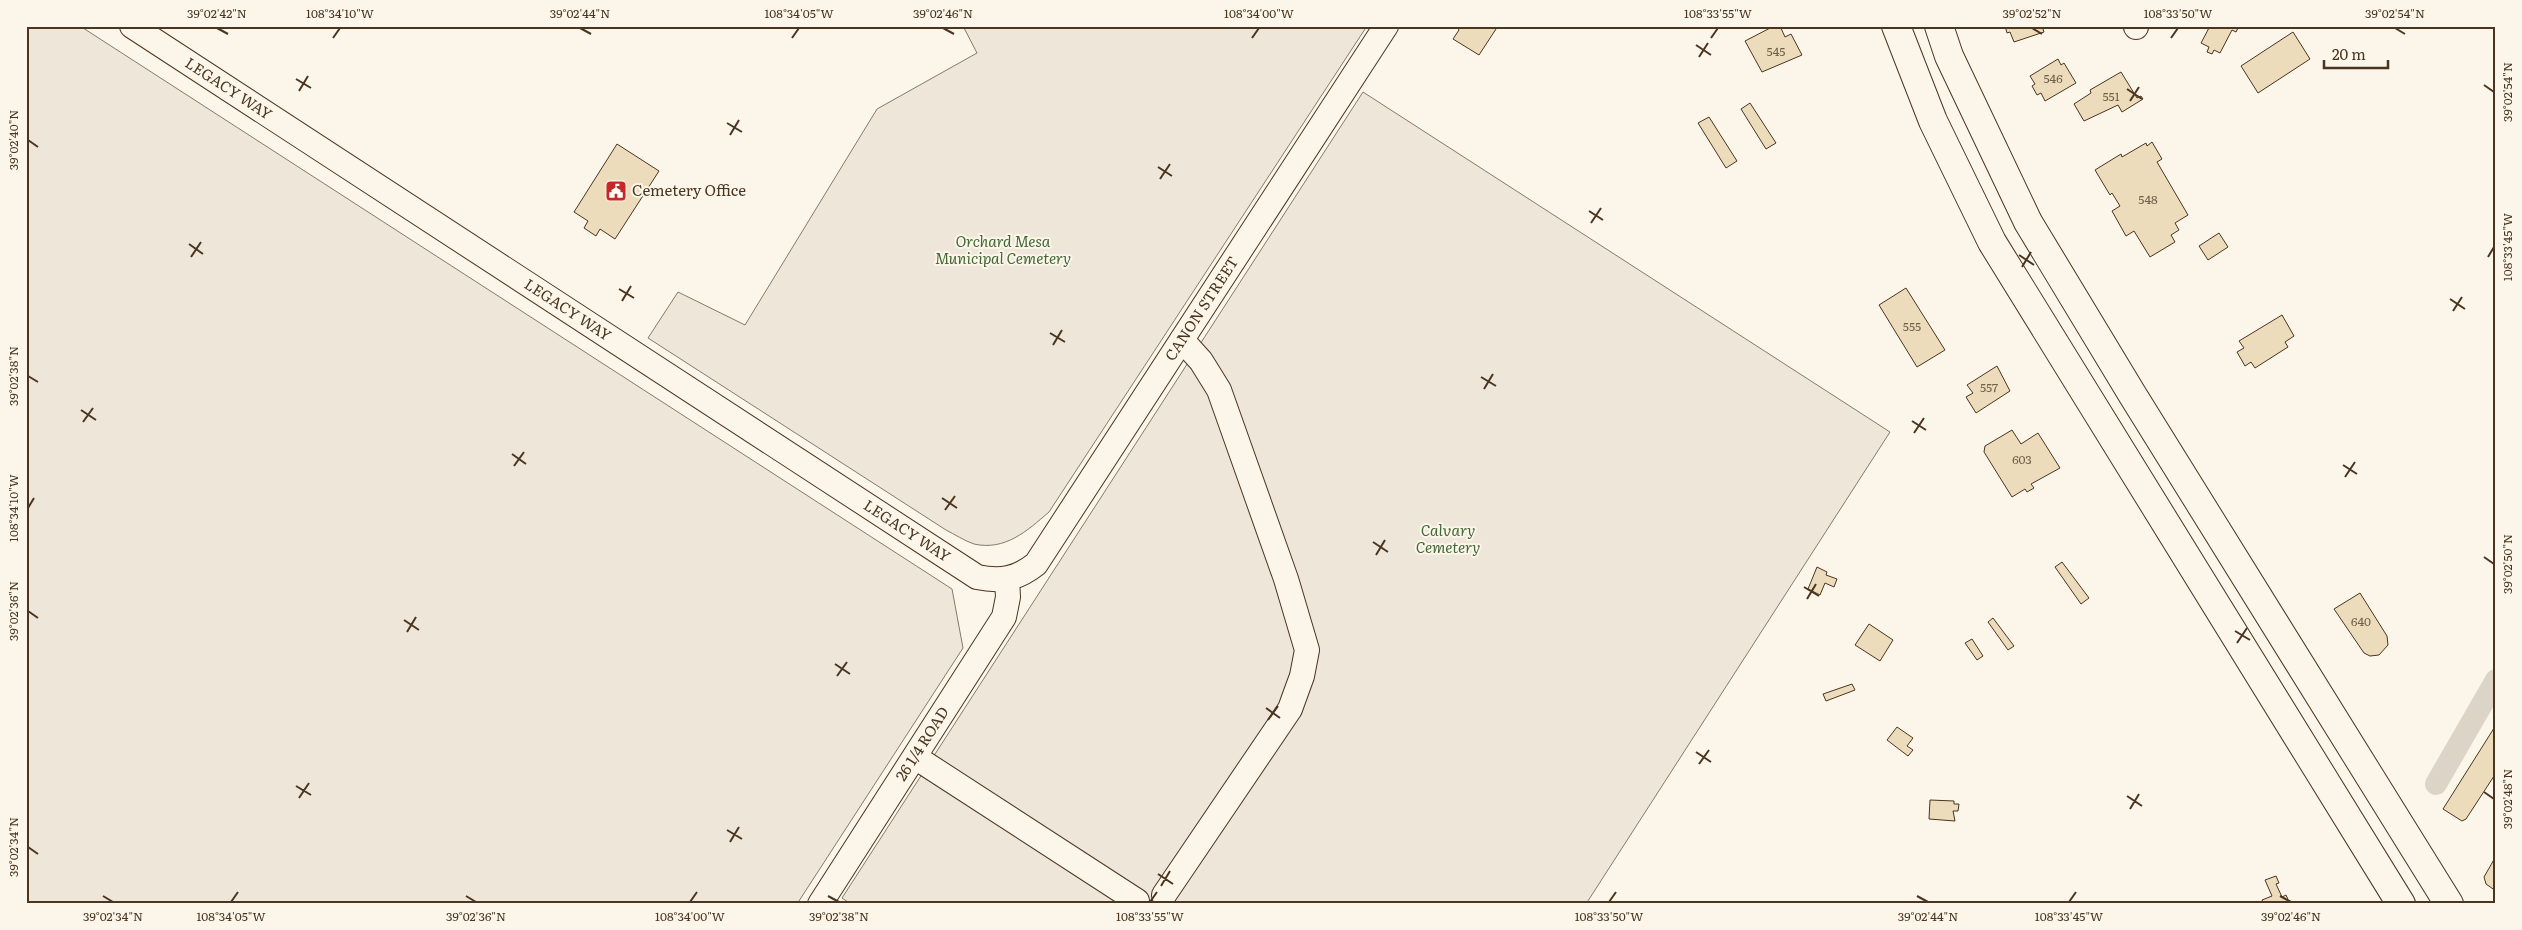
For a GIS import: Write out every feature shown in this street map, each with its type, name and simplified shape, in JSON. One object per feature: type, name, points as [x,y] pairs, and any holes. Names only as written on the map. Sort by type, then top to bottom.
[{"type":"highway","points":[[1896,26],[1933,120],[1992,242],[2157,512],[2401,904]]},
{"type":"highway","points":[[1939,26],[1949,56],[2028,222],[2137,402],[2450,904]]},
{"type":"street","name":"LEGACY WAY","points":[[132,26],[977,577],[1007,580]]},
{"type":"street","name":"CANON STREET","points":[[1007,580],[1023,574],[1036,564],[1386,26]]},
{"type":"street","points":[[915,757],[1137,902],[1145,894],[1154,893],[1167,900],[1290,709],[1302,676],[1307,650],[1286,579],[1219,390],[1200,361],[1182,340]]},
{"type":"street","name":"26 1/4 ROAD","points":[[820,904],[1004,617],[1008,597],[1007,580]]},
{"type":"green space","points":[[26,26],[80,26],[952,589],[963,648],[797,904],[26,904]]},
{"type":"green space","name":"Orchard Mesa Municipal Cemetery","points":[[963,26],[1367,26],[1049,512],[1015,538],[996,545],[974,544],[946,530],[648,338],[678,292],[745,325],[877,109],[977,53]]},
{"type":"green space","name":"Calvary Cemetery","points":[[1363,92],[1890,432],[1586,904],[851,904],[842,898]]},
{"type":"building","points":[[1456,26],[1493,26],[1496,29],[1479,55],[1453,39],[1459,30]]},
{"type":"building","points":[[1774,26],[1780,26],[1785,37],[1791,34],[1802,55],[1762,72],[1745,41]]},
{"type":"building","points":[[2005,26],[2042,26],[2044,32],[2014,42],[2010,32],[2007,33]]},
{"type":"building","points":[[2210,26],[2239,26],[2236,32],[2232,30],[2220,53],[2214,50],[2212,54],[2207,52],[2209,47],[2201,43]]},
{"type":"building","points":[[2293,32],[2310,59],[2258,93],[2241,66]]},
{"type":"building","points":[[2058,59],[2061,65],[2064,63],[2076,83],[2045,101],[2041,93],[2037,95],[2032,86],[2035,84],[2030,76]]},
{"type":"building","points":[[2121,72],[2137,98],[2141,96],[2143,99],[2122,112],[2118,105],[2084,121],[2074,104],[2091,93],[2090,90]]},
{"type":"building","points":[[1750,103],[1776,143],[1766,149],[1741,109]]},
{"type":"building","points":[[1709,117],[1737,161],[1726,168],[1698,123]]},
{"type":"building","points":[[2152,142],[2162,159],[2157,162],[2188,215],[2175,223],[2179,230],[2171,235],[2175,242],[2150,257],[2134,231],[2126,236],[2112,211],[2120,206],[2112,193],[2110,195],[2095,170],[2121,154],[2122,157],[2146,143],[2147,146]]},
{"type":"building","name":"Cemetery Office","points":[[617,144],[659,171],[615,239],[600,229],[596,236],[584,228],[588,221],[574,212]]},
{"type":"building","points":[[2219,233],[2228,247],[2208,260],[2199,246]]},
{"type":"building","points":[[1906,288],[1945,350],[1917,367],[1879,305]]},
{"type":"building","points":[[2282,315],[2294,336],[2285,342],[2288,347],[2255,368],[2251,362],[2245,366],[2237,352],[2244,348],[2239,341]]},
{"type":"building","points":[[1997,366],[2010,391],[1976,413],[1966,397],[1973,393],[1967,385]]},
{"type":"building","points":[[2012,430],[2021,444],[2038,433],[2060,468],[2031,484],[2034,488],[2027,492],[2025,489],[2012,497],[1984,452],[1985,446]]},
{"type":"building","points":[[2062,562],[2089,598],[2081,604],[2055,567]]},
{"type":"building","points":[[1817,567],[1827,572],[1826,575],[1837,579],[1834,587],[1825,583],[1820,595],[1808,589]]},
{"type":"building","points":[[2360,593],[2387,636],[2388,645],[2379,655],[2370,656],[2364,653],[2334,609]]},
{"type":"building","points":[[1993,618],[2014,646],[2008,650],[1988,622]]},
{"type":"building","points":[[1869,624],[1893,640],[1880,661],[1855,645]]},
{"type":"building","points":[[1972,639],[1983,656],[1977,660],[1965,643]]},
{"type":"building","points":[[1852,684],[1855,690],[1826,701],[1823,694]]},
{"type":"building","points":[[2496,725],[2496,773],[2466,819],[2462,821],[2443,809]]},
{"type":"building","points":[[1897,727],[1913,738],[1907,746],[1913,750],[1908,756],[1887,740]]},
{"type":"building","points":[[1930,800],[1954,801],[1954,804],[1959,804],[1958,811],[1953,811],[1955,821],[1929,819]]},
{"type":"building","points":[[2496,856],[2496,891],[2486,884],[2484,877]]},
{"type":"building","points":[[2276,876],[2279,883],[2276,884],[2282,897],[2286,895],[2290,904],[2264,904],[2262,900],[2272,896],[2265,880]]},
{"type":"waterway","points":[[2436,784],[2496,680]]},
{"type":"place","name":"Cemetery Office","points":[[616,191]]}]
